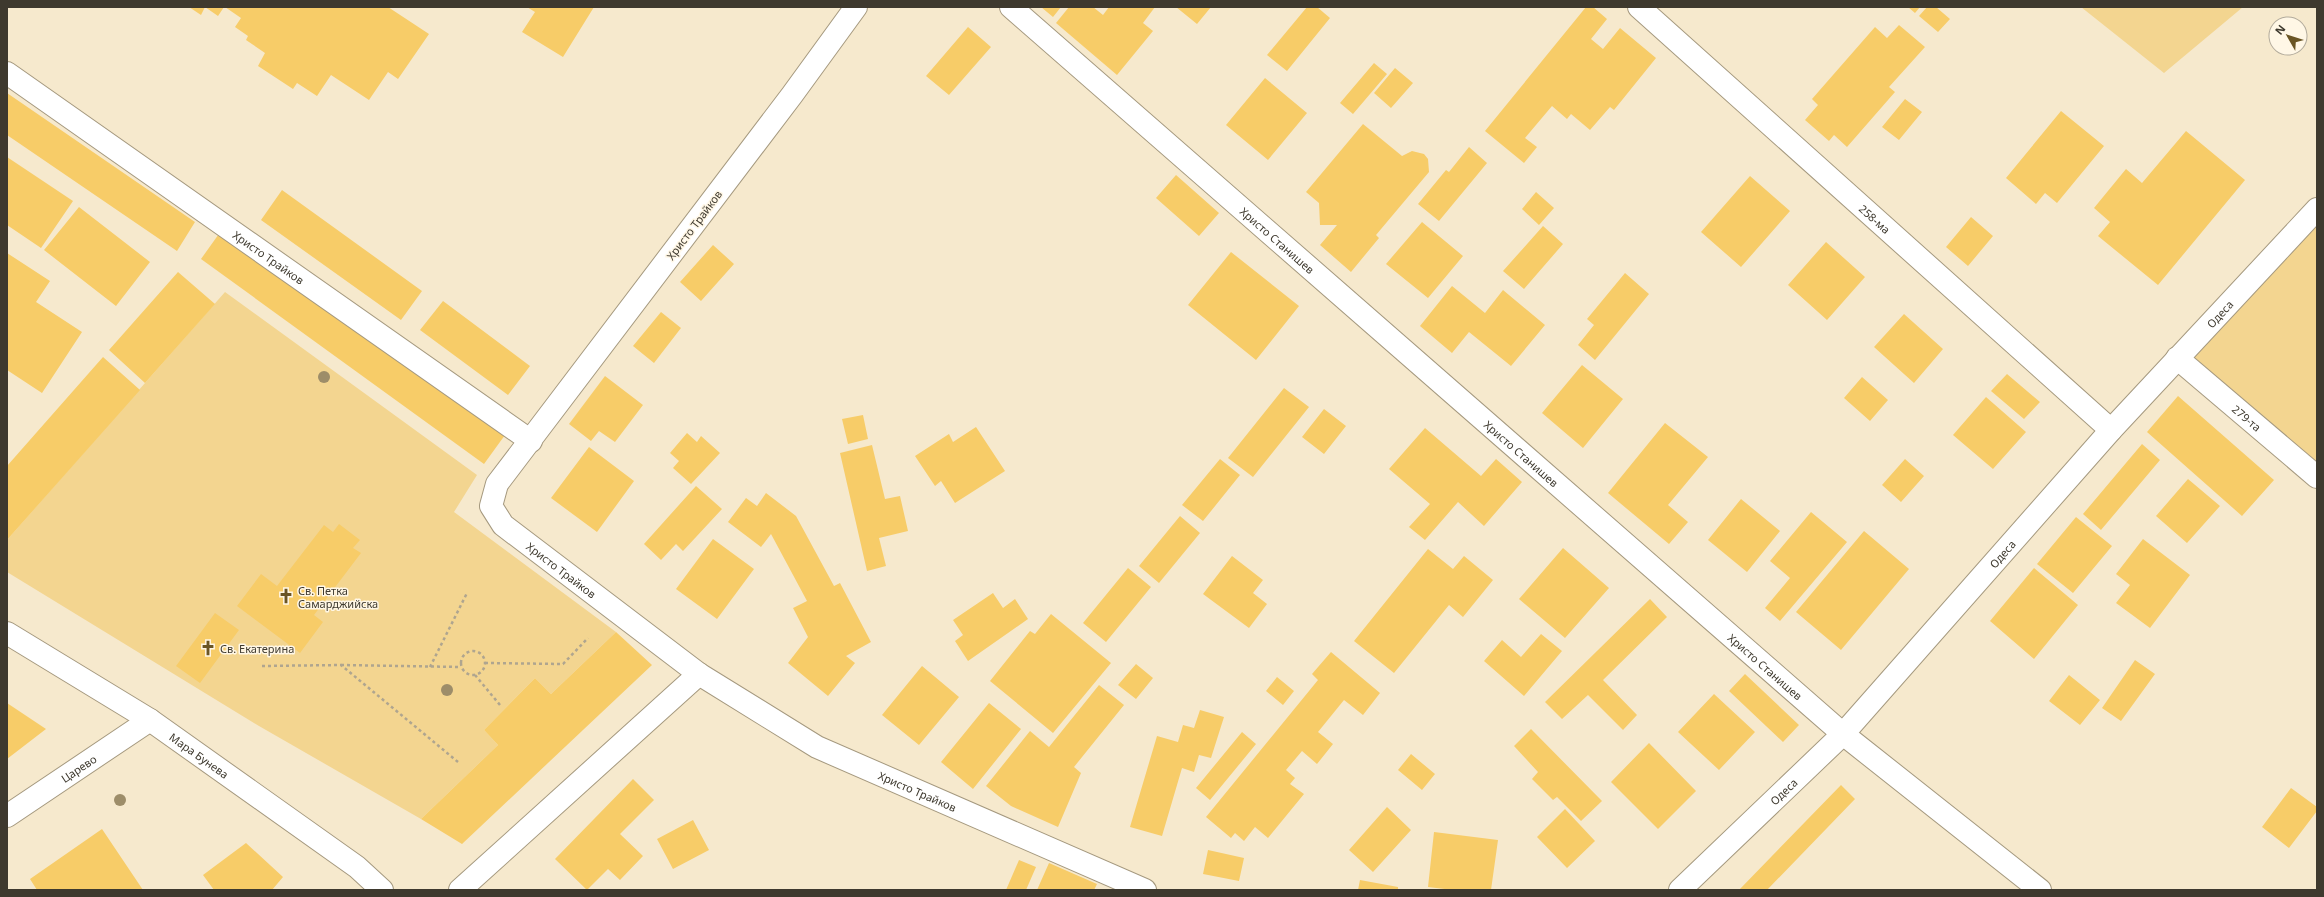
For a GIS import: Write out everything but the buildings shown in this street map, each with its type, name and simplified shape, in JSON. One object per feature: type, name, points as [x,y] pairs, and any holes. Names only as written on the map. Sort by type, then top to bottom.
[{"type":"street","name":"Христо Трайков","points":[[856,7],[792,95],[497,484],[491,506],[503,525],[699,674],[817,747],[1145,890]]},
{"type":"street","name":"Христо Станишев","points":[[1011,7],[1843,734],[2040,890]]},
{"type":"street","name":"258-ма","points":[[1639,7],[2111,430]]},
{"type":"street","name":"Христо Трайков","points":[[7,73],[531,441]]},
{"type":"street","name":"Одеса","points":[[1680,890],[1843,734],[2111,430],[2317,209]]},
{"type":"street","name":"279-та","points":[[2177,358],[2317,477]]},
{"type":"street","name":"Мара Бунева","points":[[7,632],[150,720],[357,867],[382,890]]},
{"type":"street","points":[[460,890],[699,674]]},
{"type":"street","name":"Царево","points":[[7,816],[150,720]]},
{"type":"path","points":[[430,667],[467,593]]},
{"type":"path","points":[[485,663],[563,664],[588,638]]},
{"type":"path","points":[[461,668],[463,656],[473,651],[484,657],[485,663],[480,673],[475,676]]},
{"type":"path","points":[[341,665],[458,762]]},
{"type":"path","points":[[262,666],[341,665],[461,668],[469,675],[475,676],[500,705]]},
{"type":"shaded area","points":[[2081,7],[2243,7],[2164,73]]},
{"type":"shaded area","points":[[2317,209],[2317,477],[2177,358]]},
{"type":"shaded area","points":[[225,292],[477,475],[454,512],[616,632],[551,694],[535,678],[484,730],[498,745],[421,819],[259,726],[7,572],[7,540]]},
{"type":"place","name":"Св. Петка Самарджийска","points":[[286,596]]},
{"type":"place","name":"Св. Екатерина","points":[[208,648]]}]
